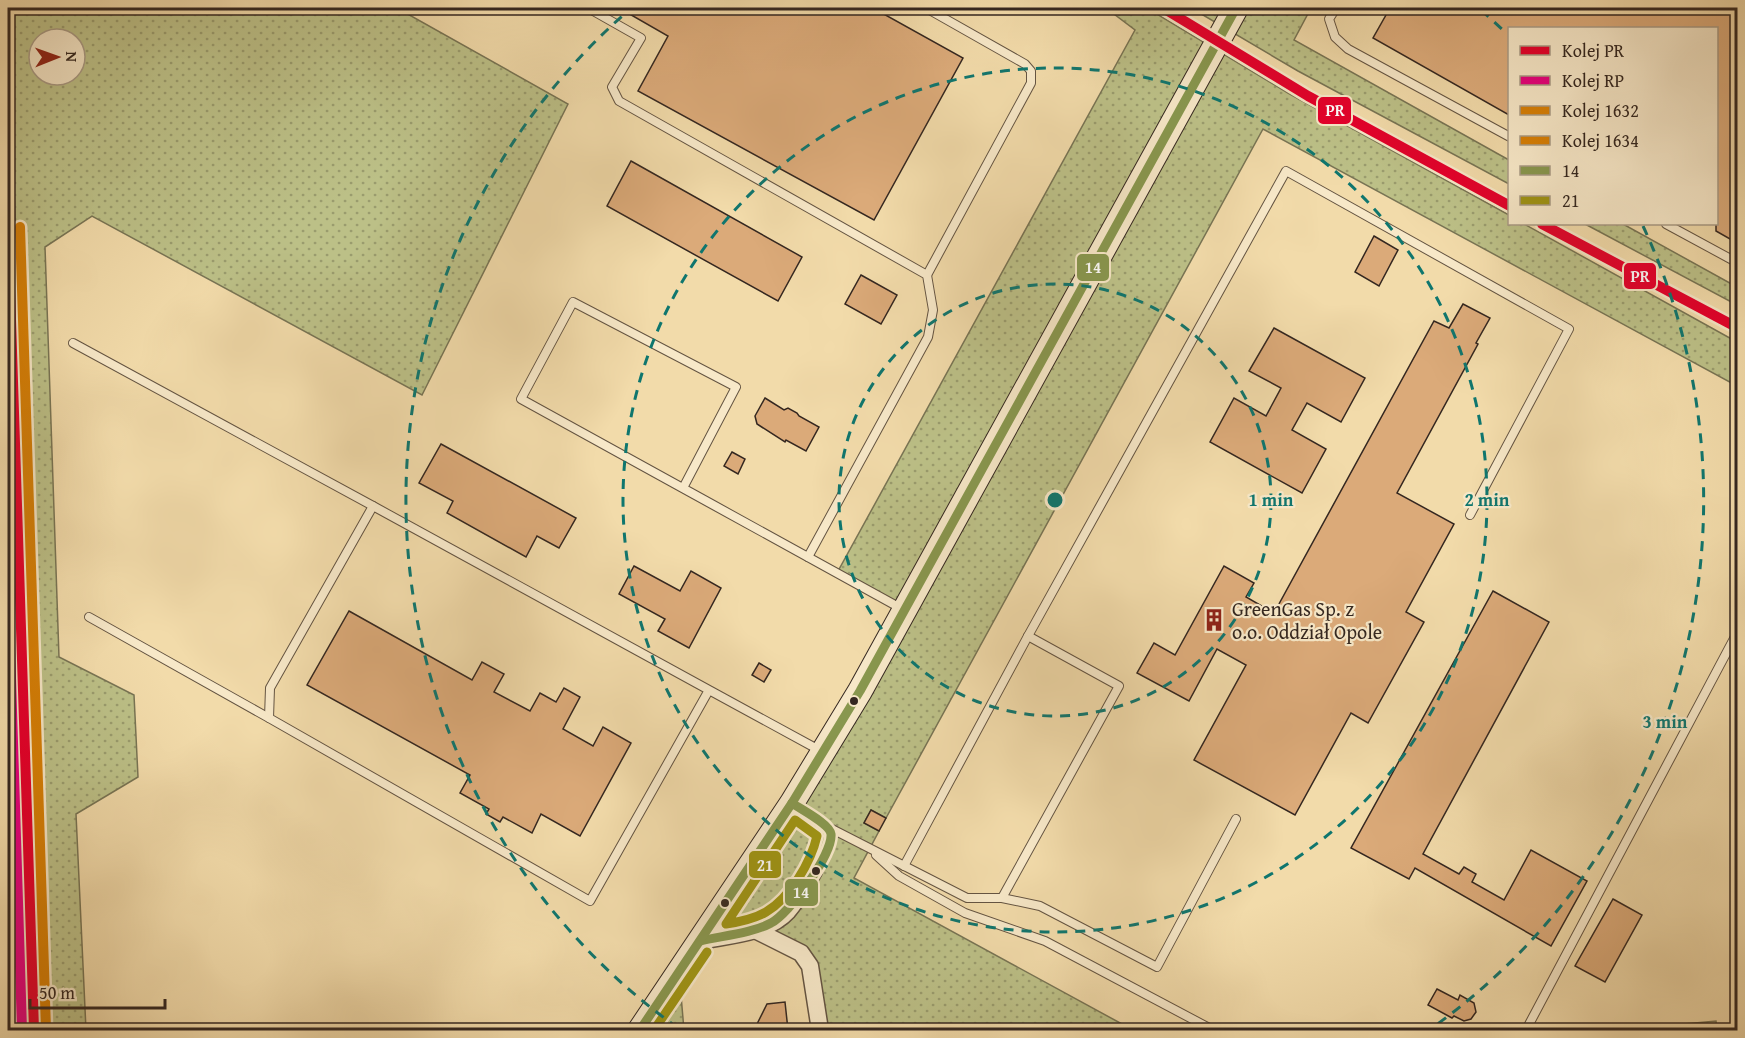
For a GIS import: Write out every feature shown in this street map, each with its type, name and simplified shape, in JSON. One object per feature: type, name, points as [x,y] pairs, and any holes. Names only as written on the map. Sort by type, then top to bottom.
[{"type":"street","points":[[640,1030],[824,752],[1236,8]]},
{"type":"street","points":[[700,941],[754,930],[777,920],[789,909],[814,871]]},
{"type":"street","points":[[754,930],[801,953],[810,966],[820,1030]]},
{"type":"lane","points":[[588,8],[641,38],[612,87],[619,101],[927,275]]},
{"type":"lane","points":[[808,557],[928,337],[933,310],[927,275],[1031,83],[1031,70],[1025,64],[926,8]]},
{"type":"lane","points":[[1336,8],[1329,19],[1335,37],[1348,49],[1508,136]]},
{"type":"lane","points":[[904,866],[1028,636],[1286,171],[1569,329],[1470,515]]},
{"type":"lane","points":[[1668,225],[1737,263]]},
{"type":"lane","points":[[683,488],[736,387],[573,302],[521,399],[904,610]]},
{"type":"lane","points":[[73,343],[824,752]]},
{"type":"lane","points":[[269,718],[270,688],[373,506]]},
{"type":"lane","points":[[89,617],[590,901],[710,690]]},
{"type":"lane","points":[[1526,1030],[1737,631]]},
{"type":"lane","points":[[1002,898],[1119,686],[1028,636]]},
{"type":"lane","points":[[792,803],[828,827],[967,898],[1002,898],[1040,906],[1157,967],[1236,819]]},
{"type":"lane","points":[[814,871],[829,845],[831,834],[828,827]]},
{"type":"lane","points":[[869,849],[899,876],[965,913],[1045,941],[1213,1030]]},
{"type":"green space","points":[[8,8],[397,8],[568,104],[422,395],[92,216],[45,247],[59,657],[134,695],[138,777],[76,814],[86,1030],[42,1030]]},
{"type":"green space","points":[[1106,8],[1147,8],[1288,93],[1508,214],[1508,225],[1526,225],[1737,342],[1737,386],[1263,129],[886,818],[871,810],[864,823],[879,831],[854,878],[1133,1030],[820,1030],[810,966],[755,930],[700,941],[904,610],[837,573],[1135,30]]},
{"type":"green space","points":[[1191,8],[1311,8],[1294,40],[1508,159],[1508,183],[1298,71]]},
{"type":"green space","points":[[1587,225],[1625,225],[1737,287],[1737,305]]},
{"type":"green space","points":[[8,451],[28,1030],[8,1030]]},
{"type":"green space","points":[[679,972],[684,1030],[640,1030]]},
{"type":"green space","points":[[1716,1021],[1717,1030],[1618,1030]]},
{"type":"building","points":[[619,8],[873,8],[963,58],[874,220],[638,91],[668,36]]},
{"type":"building","points":[[1390,8],[1737,8],[1737,243],[1716,231],[1716,225],[1718,225],[1718,27],[1508,27],[1508,114],[1373,38]]},
{"type":"building","points":[[631,161],[802,257],[778,301],[607,206]]},
{"type":"building","points":[[1374,236],[1398,250],[1379,286],[1355,272]]},
{"type":"building","points":[[861,275],[897,295],[881,324],[845,304]]},
{"type":"building","points":[[1463,304],[1490,318],[1397,493],[1454,524],[1406,612],[1424,622],[1368,723],[1351,713],[1295,815],[1194,760],[1246,665],[1217,649],[1189,701],[1137,673],[1154,643],[1175,655],[1224,566],[1254,583],[1246,597],[1274,613],[1434,321],[1449,328]]},
{"type":"building","points":[[1274,328],[1365,378],[1341,422],[1307,403],[1292,430],[1326,449],[1302,493],[1210,442],[1234,398],[1266,416],[1281,388],[1249,371]]},
{"type":"building","points":[[765,398],[784,410],[788,408],[819,427],[806,451],[786,440],[785,442],[757,424],[755,416]]},
{"type":"building","points":[[441,444],[576,518],[559,548],[537,536],[526,557],[447,513],[453,501],[419,483]]},
{"type":"building","points":[[732,452],[745,459],[738,474],[724,466]]},
{"type":"building","points":[[634,566],[680,591],[691,571],[721,588],[689,648],[658,631],[665,619],[619,594]]},
{"type":"building","points":[[1493,591],[1549,622],[1423,854],[1459,874],[1464,867],[1476,874],[1472,882],[1504,900],[1531,850],[1587,881],[1551,946],[1415,868],[1409,879],[1351,848]]},
{"type":"building","points":[[349,611],[472,680],[482,662],[504,674],[494,692],[530,711],[540,693],[556,702],[564,688],[580,697],[563,729],[593,746],[603,727],[631,743],[580,836],[541,814],[532,833],[503,817],[500,822],[486,814],[489,809],[460,793],[470,775],[307,685]]},
{"type":"building","points":[[759,663],[771,670],[764,682],[752,675]]},
{"type":"building","points":[[871,810],[886,818],[879,831],[864,823]]},
{"type":"building","points":[[1613,899],[1642,915],[1605,982],[1575,966]]},
{"type":"building","points":[[1437,989],[1458,1000],[1460,995],[1474,1003],[1476,1012],[1471,1019],[1464,1021],[1454,1016],[1452,1018],[1428,1005]]},
{"type":"building","points":[[785,1002],[788,1030],[754,1030],[767,1004]]},
{"type":"rail line","name":"PR","points":[[1163,8],[1308,96],[1508,205]]},
{"type":"rail line","name":"PR","points":[[1544,225],[1738,328]]},
{"type":"rail line","name":"PR","points":[[8,227],[34,1030]]},
{"type":"rail line","name":"1632","points":[[20,227],[46,1030]]},
{"type":"rail line","name":"RP","points":[[8,582],[22,1030]]},
{"type":"rail line","name":"1634","points":[[8,953],[10,1030]]},
{"type":"transit line","name":"14","points":[[640,1030],[792,803],[860,691],[1236,8]]},
{"type":"transit line","name":"14","points":[[700,941],[746,932],[771,923],[788,908],[818,869],[830,843],[831,834],[820,821],[792,803]]},
{"type":"transit line","name":"21","points":[[795,820],[817,836],[810,857],[798,879],[783,898],[766,912],[726,924],[795,820]]},
{"type":"transit line","name":"21","points":[[654,1030],[707,952]]},
{"type":"place","name":"GreenGas Sp. z o.o. Oddział Opole","points":[[1214,620]]}]
